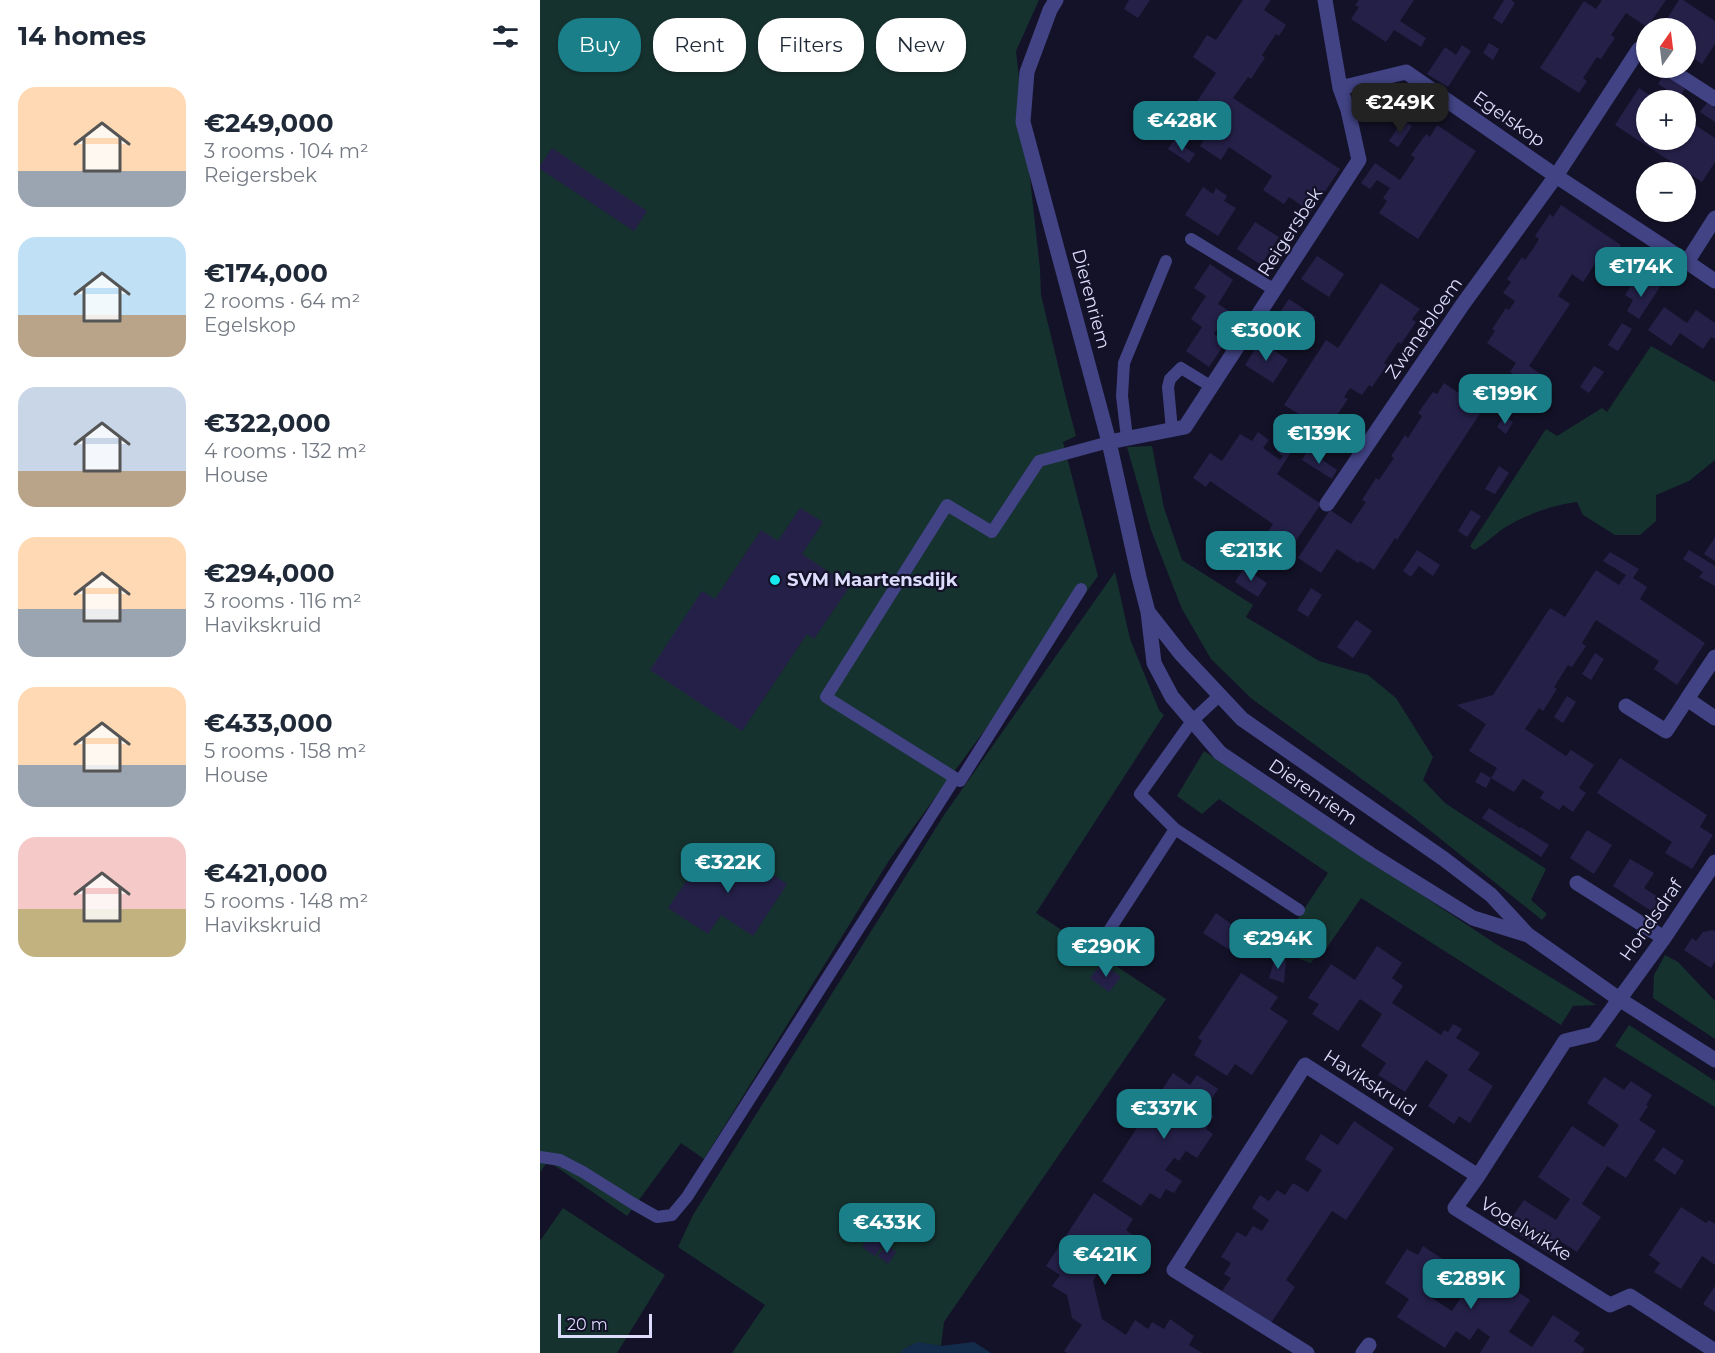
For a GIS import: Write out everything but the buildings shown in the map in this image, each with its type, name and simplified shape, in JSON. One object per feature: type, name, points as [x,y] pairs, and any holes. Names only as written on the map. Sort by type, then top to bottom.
[{"type":"street","name":"Dierenriem","points":[[1056,0],[1050,10],[1027,72],[1023,122],[1110,442],[1148,612],[1154,663],[1172,697],[1220,753],[1370,854],[1473,918],[1528,935]]},
{"type":"street","name":"Reigersbek","points":[[1110,442],[1185,427],[1359,160],[1348,110],[1340,88],[1325,0]]},
{"type":"street","points":[[1556,177],[1636,54]]},
{"type":"street","name":"Egelskop","points":[[1340,88],[1406,72],[1556,177],[1715,281]]},
{"type":"street","points":[[1682,78],[1715,99]]},
{"type":"street","name":"Zwanebloem","points":[[1327,504],[1452,320],[1556,177]]},
{"type":"street","points":[[1687,262],[1715,218]]},
{"type":"street","name":"Dierenriem","points":[[1148,612],[1181,654],[1242,719],[1491,895],[1528,935],[1619,999],[1715,1060]]},
{"type":"street","points":[[1626,706],[1666,731],[1715,657]]},
{"type":"street","points":[[1687,699],[1715,718]]},
{"type":"street","name":"Hondsdraf","points":[[1619,999],[1664,938],[1715,861]]},
{"type":"street","points":[[1577,883],[1664,938]]},
{"type":"street","name":"Vogelwikke","points":[[1619,999],[1594,1034],[1565,1041],[1455,1208],[1610,1305],[1630,1296],[1715,1351]]},
{"type":"street","name":"Havikskruid","points":[[1307,1353],[1174,1270],[1305,1065],[1478,1176]]},
{"type":"lane","points":[[1191,239],[1275,290]]},
{"type":"lane","points":[[1127,438],[1122,396],[1124,363],[1166,261]]},
{"type":"lane","points":[[1172,430],[1168,387],[1170,379],[1181,368],[1212,387]]},
{"type":"lane","points":[[1081,589],[960,781],[826,697],[947,504],[992,532],[1039,461],[1110,442]]},
{"type":"lane","points":[[1220,695],[1192,721],[1140,794],[1175,829],[1299,910]]},
{"type":"lane","points":[[540,1157],[560,1160],[657,1217],[672,1215],[687,1197],[955,778]]},
{"type":"lane","points":[[1110,929],[1175,829]]},
{"type":"green space","points":[[540,0],[1039,0],[1016,51],[1041,295],[1076,436],[1063,442],[1098,576],[890,859],[704,1159],[681,1143],[627,1216],[548,1161],[540,1172]]},
{"type":"green space","points":[[1651,346],[1715,382],[1715,460],[1689,481],[1656,495],[1656,521],[1640,535],[1615,535],[1583,515],[1577,502],[1547,508],[1518,520],[1474,550],[1470,546],[1546,429],[1557,436],[1602,408],[1607,412]]},
{"type":"green space","points":[[1152,446],[1164,508],[1182,560],[1253,605],[1246,617],[1319,661],[1368,675],[1396,698],[1433,757],[1423,780],[1445,803],[1546,869],[1531,900],[1547,914],[1542,920],[1407,812],[1252,699],[1211,659],[1182,609],[1151,530],[1127,447]]},
{"type":"green space","points":[[1115,572],[1130,639],[1159,710],[1164,715],[1036,913],[1166,999],[944,1322],[941,1346],[914,1344],[900,1353],[732,1353],[765,1305],[678,1247],[693,1215],[944,815]]},
{"type":"green space","points":[[1204,751],[1496,944],[1596,1005],[1573,1006],[1561,1025],[1361,898],[1326,949],[1310,963],[1279,947],[1328,873],[1219,799],[1202,814],[1177,796]]},
{"type":"green space","points":[[1665,955],[1678,962],[1715,1001],[1715,1039],[1653,998],[1654,975]]},
{"type":"green space","points":[[1629,1025],[1715,1081],[1715,1107],[1615,1046]]},
{"type":"green space","points":[[563,1208],[665,1275],[617,1353],[540,1353],[540,1241]]},
{"type":"water","points":[[918,1342],[941,1346],[974,1342],[991,1353],[900,1353]]},
{"type":"place","name":"SVM Maartensdijk","points":[[775,580]]}]
